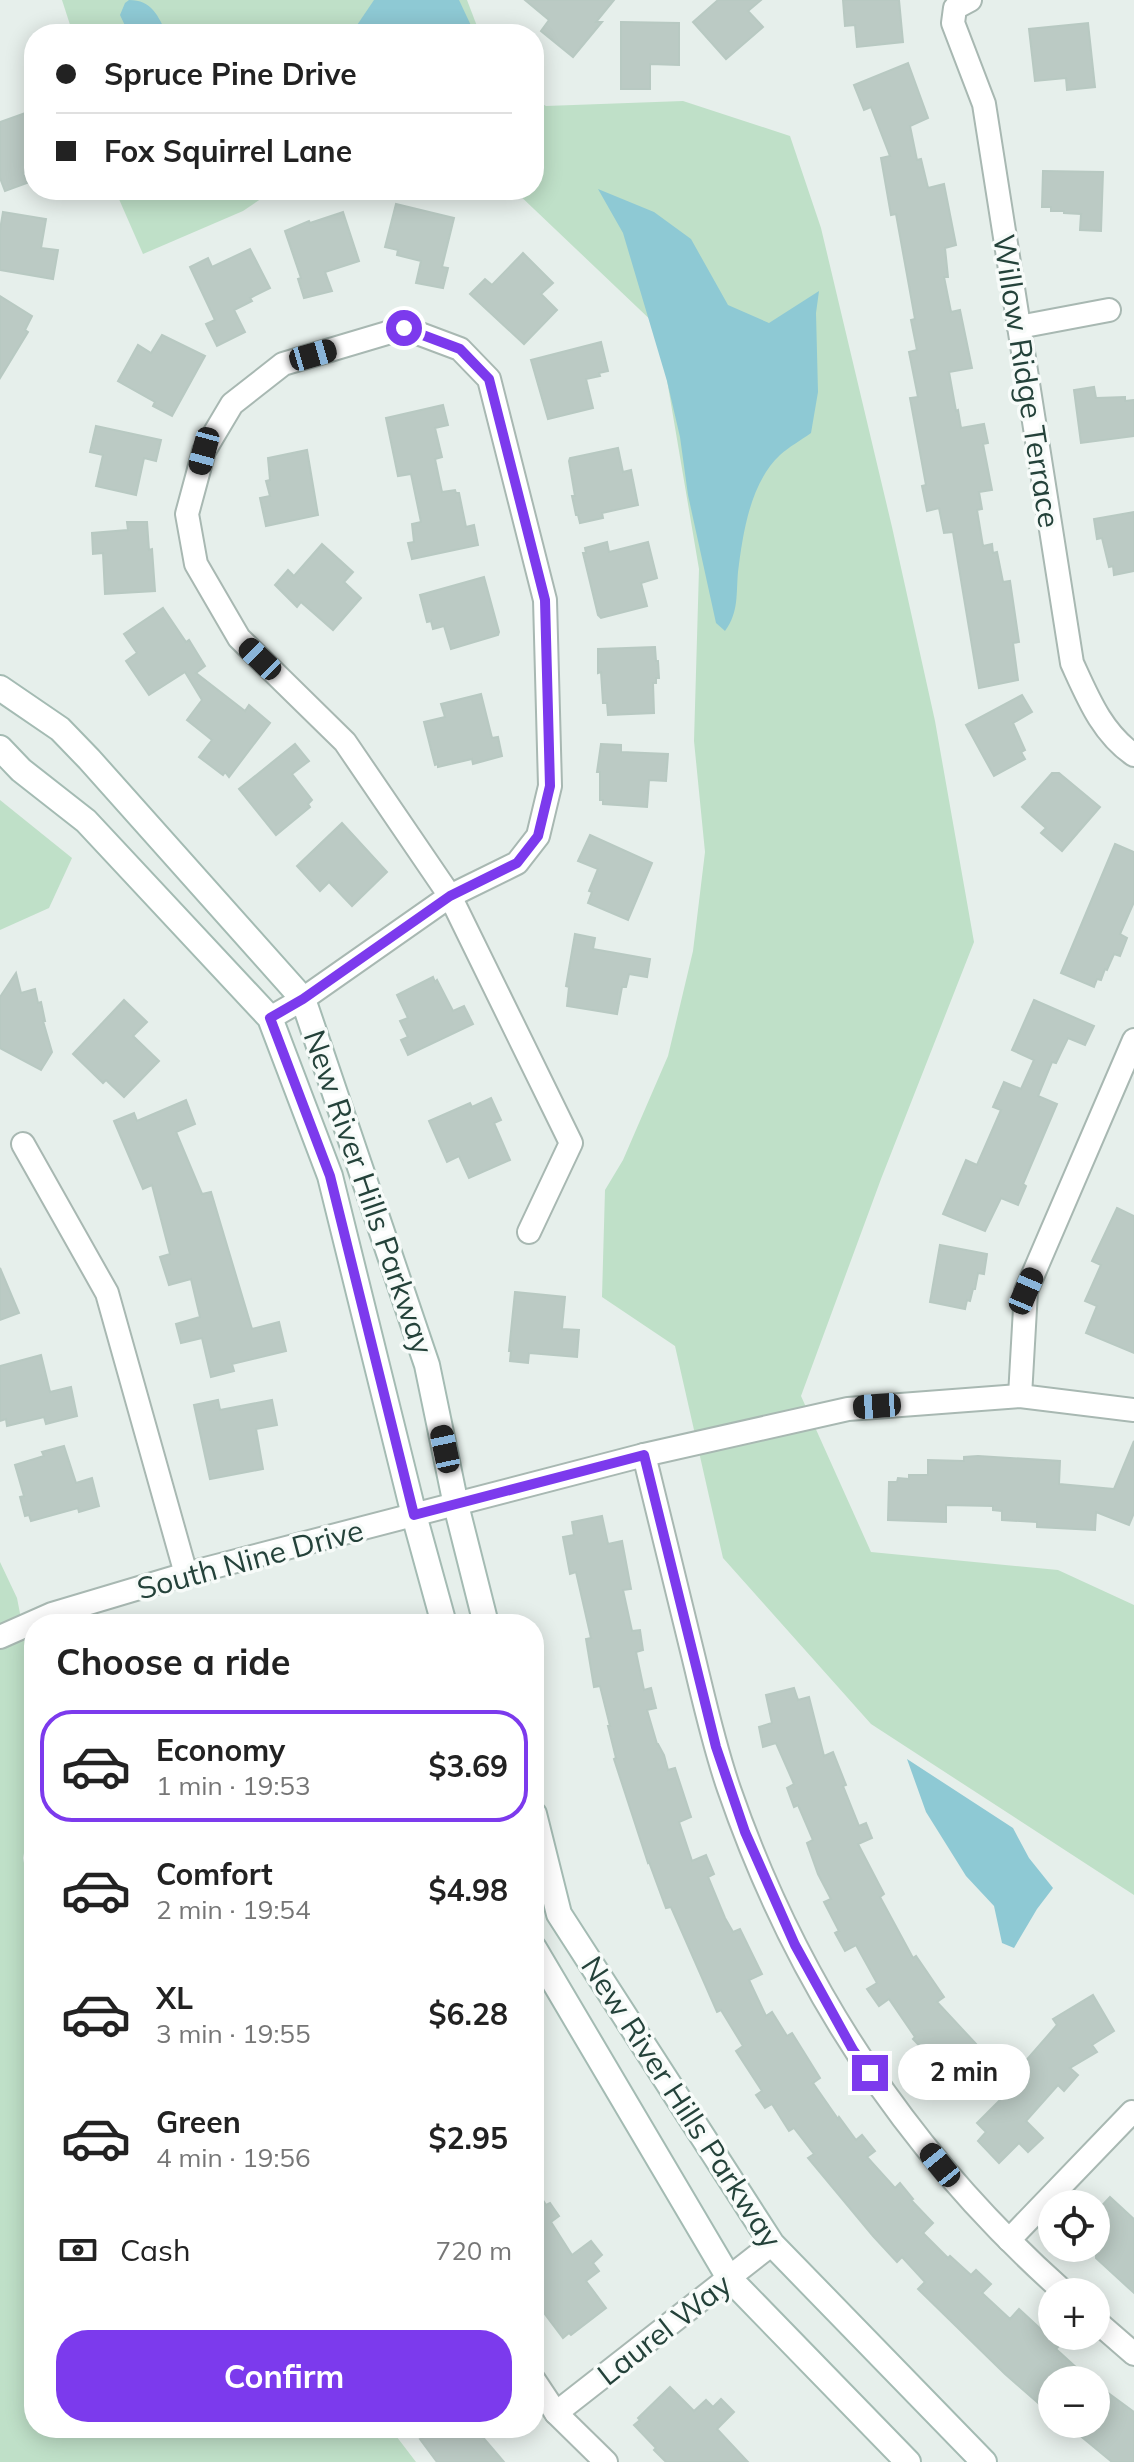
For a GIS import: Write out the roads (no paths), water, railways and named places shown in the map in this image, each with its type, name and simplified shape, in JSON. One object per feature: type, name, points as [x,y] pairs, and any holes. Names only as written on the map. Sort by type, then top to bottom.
[{"type":"street","name":"Willow Ridge Terrace","points":[[970,0],[955,8],[953,23],[984,104],[1072,663],[1094,711],[1119,744],[1134,755]]},
{"type":"street","points":[[1019,327],[1109,310]]},
{"type":"street","points":[[270,1018],[303,999],[450,896],[517,863],[538,836],[550,786],[545,600],[489,379],[460,349],[404,328],[283,364],[232,404],[204,451],[187,514],[196,564],[239,638],[345,742],[450,896],[571,1143],[529,1232]]},
{"type":"street","name":"New River Hills Parkway","points":[[0,688],[60,729],[303,999],[427,1365],[456,1505],[483,1614]]},
{"type":"street","name":"New River Hills Parkway","points":[[0,748],[21,770],[86,821],[270,1018],[330,1176],[441,1614]]},
{"type":"street","points":[[1020,1396],[1026,1291],[1134,1040]]},
{"type":"street","points":[[23,1144],[107,1293],[186,1574]]},
{"type":"street","name":"South Nine Drive","points":[[52,1614],[186,1574],[644,1455],[848,1409],[1020,1396],[1134,1410]]},
{"type":"street","points":[[644,1455],[716,1747],[748,1841],[795,1945],[853,2050],[903,2120],[958,2188],[1049,2278]]},
{"type":"street","name":"South Nine Drive","points":[[0,1637],[24,1626]]},
{"type":"street","name":"New River Hills Parkway","points":[[544,1854],[559,1914],[772,2244],[984,2462]]},
{"type":"street","name":"New River Hills Parkway","points":[[544,1965],[729,2278],[908,2462]]},
{"type":"street","points":[[1009,2240],[1132,2112]]},
{"type":"street","name":"Laurel Way","points":[[556,2413],[772,2244]]},
{"type":"street","points":[[1110,2333],[1134,2354]]},
{"type":"street","points":[[544,2395],[556,2413],[606,2462]]},
{"type":"water","points":[[374,0],[459,0],[470,24],[358,24]]},
{"type":"water","points":[[137,1],[149,6],[162,24],[124,24],[120,15],[125,3]]},
{"type":"water","points":[[598,189],[654,212],[691,239],[728,305],[769,323],[819,291],[816,313],[818,392],[811,433],[780,455],[761,480],[742,541],[735,610],[725,631],[716,623],[667,381],[623,233]]},
{"type":"water","points":[[907,1759],[1013,1828],[1029,1858],[1053,1888],[1014,1948],[1002,1943],[994,1906],[966,1876],[926,1812]]}]
